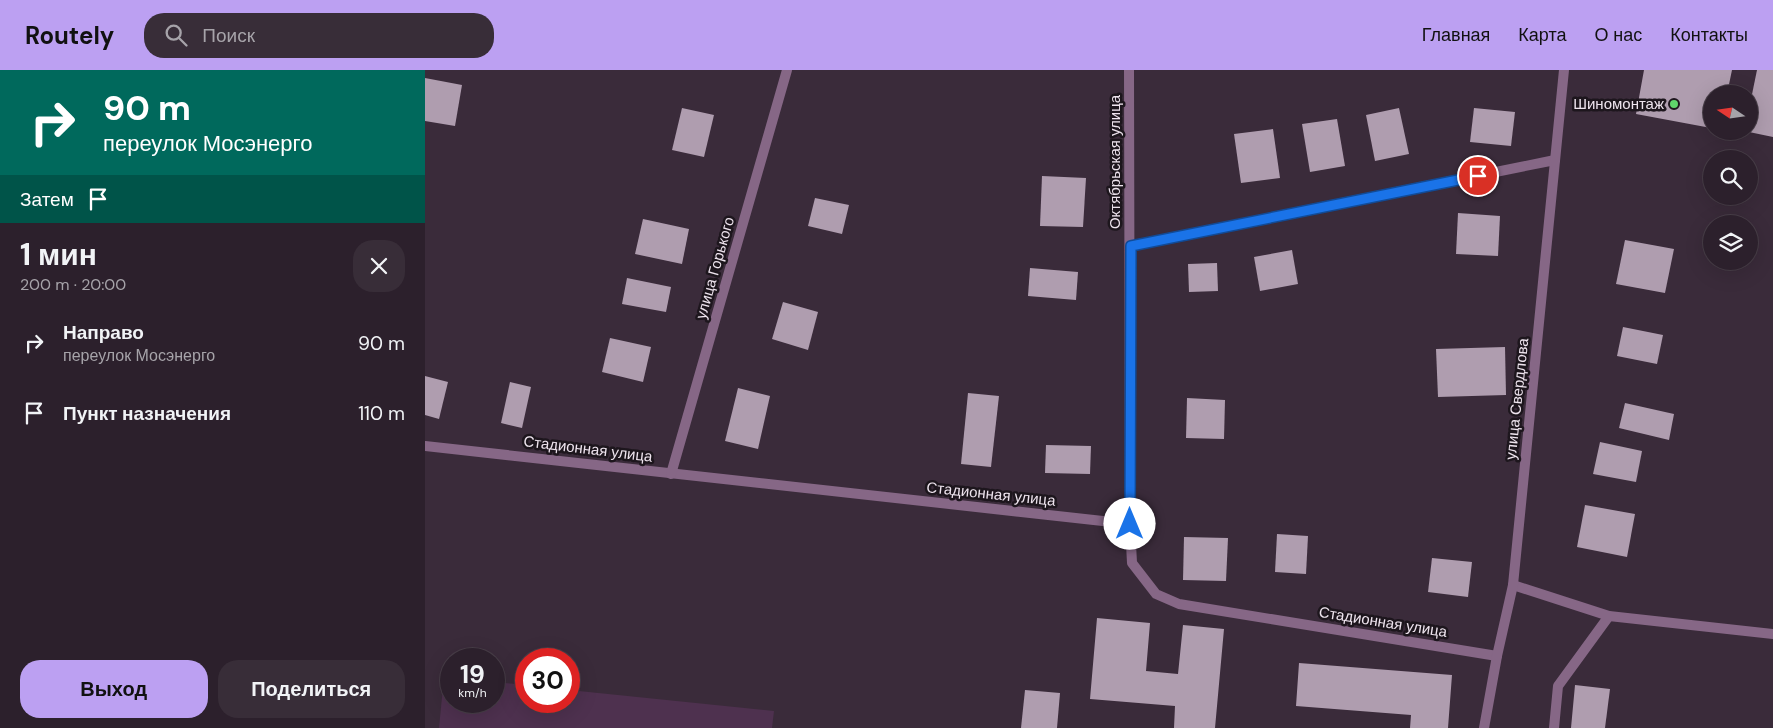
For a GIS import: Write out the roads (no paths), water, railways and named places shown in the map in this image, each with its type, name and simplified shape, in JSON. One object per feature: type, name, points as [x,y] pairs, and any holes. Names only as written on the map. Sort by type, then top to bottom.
[{"type":"street","name":"улица Горького","points":[[671,474],[787,70]]},
{"type":"street","name":"Октябрьская улица","points":[[1129,70],[1131,246],[1130,524]]},
{"type":"street","name":"улица Свердлова","points":[[1484,728],[1497,656],[1513,585],[1564,70]]},
{"type":"street","points":[[1131,246],[1555,160]]},
{"type":"street","name":"Стадионная улица","points":[[425,446],[1130,524],[1132,563],[1156,594],[1179,604],[1497,656]]},
{"type":"street","points":[[1513,585],[1609,616],[1773,634]]},
{"type":"street","points":[[1554,728],[1558,686],[1609,616]]},
{"type":"place","name":"Шиномонтаж","points":[[1674,104]]}]
